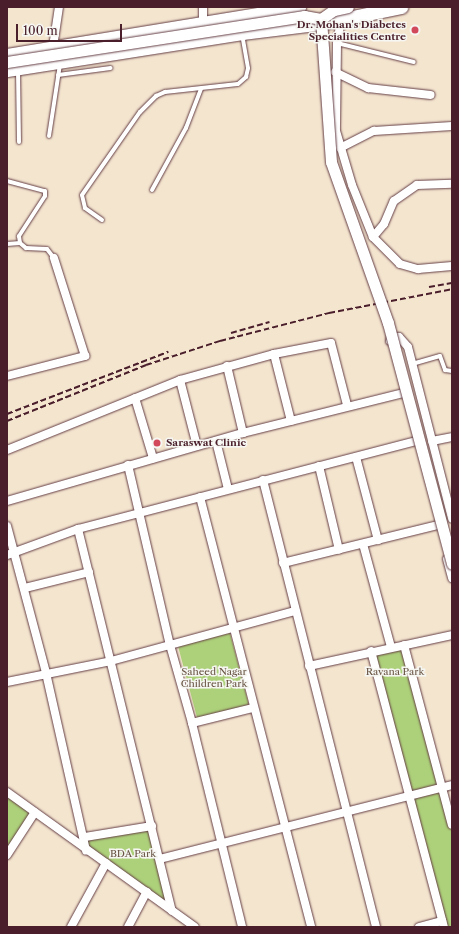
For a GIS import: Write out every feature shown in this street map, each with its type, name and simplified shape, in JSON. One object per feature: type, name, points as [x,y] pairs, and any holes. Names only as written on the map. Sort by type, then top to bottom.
[{"type":"main road","points":[[7,55],[203,24],[299,7]]},
{"type":"main road","points":[[10,67],[60,62],[242,33],[323,23],[349,11],[400,7]]},
{"type":"main road","points":[[166,30],[168,44]]},
{"type":"street","points":[[53,47],[59,7]]},
{"type":"street","points":[[203,7],[203,24]]},
{"type":"street","points":[[10,67],[304,16],[321,19],[334,10],[349,11],[340,26],[336,43],[336,131],[340,148],[373,237],[400,264],[418,269],[452,266]]},
{"type":"street","points":[[321,19],[331,162],[388,323],[452,564]]},
{"type":"street","points":[[335,72],[368,88],[432,95]]},
{"type":"street","points":[[340,148],[374,131],[452,126]]},
{"type":"street","points":[[373,237],[384,224],[394,201],[410,192],[417,185],[452,184]]},
{"type":"street","points":[[7,376],[85,356],[54,258]]},
{"type":"street","points":[[383,324],[390,343],[452,578]]},
{"type":"street","points":[[390,343],[391,338],[399,337],[405,342],[432,441],[448,486],[452,518]]},
{"type":"street","points":[[7,450],[180,380],[274,354],[332,343],[347,406]]},
{"type":"street","points":[[274,354],[291,421]]},
{"type":"street","points":[[228,366],[243,433]]},
{"type":"street","points":[[180,380],[197,446]]},
{"type":"street","points":[[7,501],[243,433],[403,393]]},
{"type":"street","points":[[135,398],[153,458]]},
{"type":"street","points":[[432,441],[452,436]]},
{"type":"street","points":[[216,441],[228,489]]},
{"type":"street","points":[[11,554],[78,529],[415,441]]},
{"type":"street","points":[[356,457],[378,540]]},
{"type":"street","points":[[128,465],[170,645],[192,723],[242,927]]},
{"type":"street","points":[[318,466],[340,550]]},
{"type":"street","points":[[263,480],[376,927]]},
{"type":"street","points":[[200,497],[252,708],[311,927]]},
{"type":"street","points":[[283,563],[438,525]]},
{"type":"street","points":[[7,526],[11,554],[25,588],[46,673],[85,837],[86,851]]},
{"type":"street","points":[[78,529],[172,911]]},
{"type":"street","points":[[363,544],[391,648]]},
{"type":"street","points":[[25,588],[89,572]]},
{"type":"street","points":[[7,682],[111,661],[295,611]]},
{"type":"street","points":[[309,666],[371,651],[452,635]]},
{"type":"street","points":[[404,645],[452,825]]},
{"type":"street","points":[[371,651],[443,924],[418,927]]},
{"type":"street","points":[[192,723],[252,708]]},
{"type":"street","points":[[160,859],[284,830],[452,785]]},
{"type":"street","points":[[7,792],[86,851],[147,892],[172,911],[184,924],[195,927]]},
{"type":"street","points":[[7,855],[34,812]]},
{"type":"street","points":[[85,837],[152,826]]},
{"type":"street","points":[[71,927],[106,863]]},
{"type":"street","points":[[128,927],[147,892]]},
{"type":"lane","points":[[102,220],[85,208],[82,195],[140,112],[156,96],[165,92],[238,84],[246,77],[248,68],[242,33]]},
{"type":"lane","points":[[336,43],[414,62]]},
{"type":"lane","points":[[49,136],[60,62]]},
{"type":"lane","points":[[10,67],[19,142]]},
{"type":"lane","points":[[58,75],[111,68]]},
{"type":"lane","points":[[152,190],[183,133],[201,89]]},
{"type":"lane","points":[[7,181],[42,188],[46,193],[19,236],[20,243],[26,248],[47,249],[54,258]]},
{"type":"lane","points":[[7,244],[20,243]]},
{"type":"lane","points":[[412,364],[440,356],[445,370],[452,371]]},
{"type":"green space","name":"Saheed Nagar Children Park","points":[[230,633],[250,709],[198,721],[178,646]]},
{"type":"green space","name":"Ravana Park","points":[[404,645],[452,820],[452,927],[444,927],[371,651]]},
{"type":"green space","points":[[7,792],[35,812],[7,855]]},
{"type":"green space","name":"BDA Park","points":[[152,826],[172,911],[86,851],[85,837]]},
{"type":"railway","points":[[429,287],[452,283]]},
{"type":"railway","points":[[7,421],[146,365],[220,341],[329,313],[452,289]]},
{"type":"railway","points":[[231,333],[269,322]]},
{"type":"railway","points":[[7,414],[168,352]]},
{"type":"place","name":"Dr. Mohan's Diabetes Specialities Centre","points":[[415,30]]},
{"type":"place","name":"Saraswat Clinic","points":[[157,443]]}]
